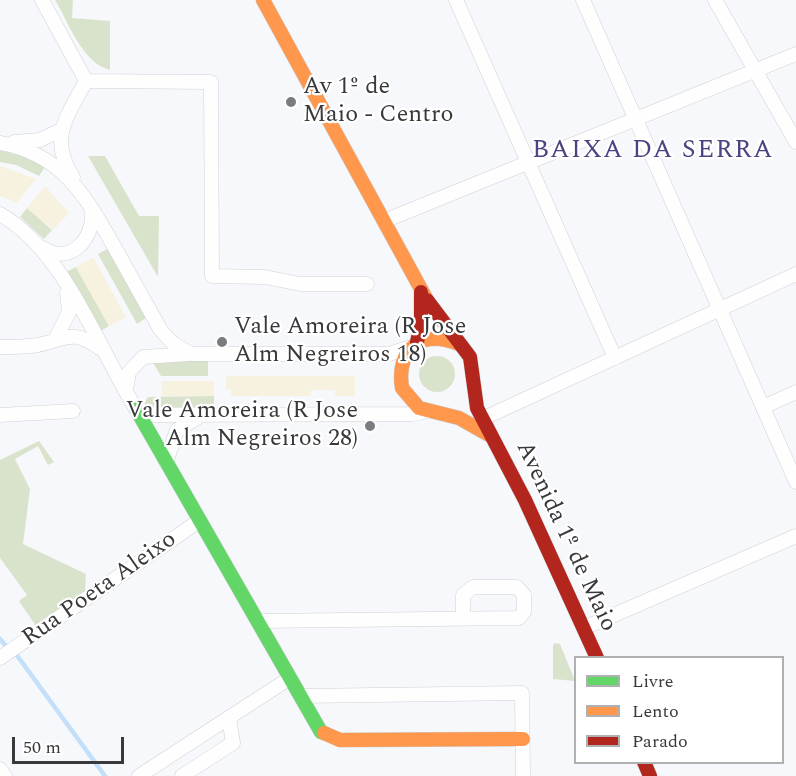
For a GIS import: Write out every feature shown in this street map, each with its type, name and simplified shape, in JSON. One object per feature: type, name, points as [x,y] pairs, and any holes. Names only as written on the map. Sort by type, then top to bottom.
[{"type":"main road","name":"Avenida 1º de Maio","points":[[263,0],[421,292],[470,357],[477,408],[597,656]]},
{"type":"main road","name":"Avenida 1º de Maio","points":[[421,292],[421,324],[414,345],[401,362],[402,388],[412,403],[459,418],[492,436]]},
{"type":"main road","points":[[414,345],[443,337],[459,344]]},
{"type":"main road","points":[[432,411],[455,407],[463,401],[473,384],[474,375]]},
{"type":"main road","points":[[136,410],[199,521],[260,621],[321,732],[334,739],[523,739]]},
{"type":"street","points":[[42,0],[86,81]]},
{"type":"street","points":[[456,0],[615,358]]},
{"type":"street","points":[[583,0],[718,311],[796,482]]},
{"type":"street","points":[[715,0],[796,142]]},
{"type":"street","points":[[384,221],[796,54]]},
{"type":"street","points":[[86,81],[61,130],[62,155],[160,329],[170,342],[193,354]]},
{"type":"street","points":[[86,81],[211,82],[212,276],[265,276],[300,284],[367,284]]},
{"type":"street","points":[[1,143],[40,140],[61,130]]},
{"type":"street","points":[[1,143],[39,156],[61,170],[80,189]]},
{"type":"street","points":[[41,247],[53,254],[64,255],[77,249],[88,238],[93,225],[92,207]]},
{"type":"street","points":[[0,214],[28,233],[41,247],[66,286],[136,410],[155,415],[412,414],[432,411]]},
{"type":"street","points":[[482,419],[796,274]]},
{"type":"street","points":[[56,338],[69,312],[66,286]]},
{"type":"street","points":[[0,347],[35,345],[56,338],[79,337],[103,351]]},
{"type":"street","points":[[126,390],[129,372],[143,357],[193,354],[389,354],[414,345]]},
{"type":"street","points":[[763,406],[796,392]]},
{"type":"street","points":[[0,415],[73,411]]},
{"type":"street","points":[[166,462],[177,430],[185,423],[203,415]]},
{"type":"street","name":"Rua Poeta Aleixo","points":[[0,658],[199,521]]},
{"type":"street","points":[[584,628],[796,536]]},
{"type":"street","points":[[260,621],[519,618],[524,612],[524,595],[518,587],[473,587],[463,595],[463,618]]},
{"type":"street","points":[[139,776],[290,678]]},
{"type":"street","points":[[301,696],[522,693],[523,776]]},
{"type":"street","points":[[182,776],[233,743],[229,718]]},
{"type":"street","points":[[0,769],[5,776]]},
{"type":"green space","points":[[55,0],[73,0],[72,18],[110,21],[110,70],[100,66],[84,51]]},
{"type":"green space","points":[[0,150],[18,154],[45,167],[39,176],[16,165],[0,162]]},
{"type":"green space","points":[[88,156],[105,156],[139,216],[159,216],[158,277]]},
{"type":"green space","points":[[27,208],[52,230],[44,239],[20,217]]},
{"type":"green space","points":[[107,249],[146,318],[137,324],[98,254]]},
{"type":"green space","points":[[76,267],[109,326],[99,332],[66,272]]},
{"type":"green space","points":[[437,356],[450,361],[455,374],[450,387],[437,392],[424,387],[419,374],[424,361]]},
{"type":"green space","points":[[208,360],[208,376],[161,376],[152,361]]},
{"type":"green space","points":[[214,396],[214,407],[154,407],[144,404],[148,397]]},
{"type":"green space","points":[[39,441],[54,462],[48,465],[38,446],[15,459],[30,489],[23,544],[86,574],[85,592],[36,626],[19,601],[27,595],[0,558],[0,460]]},
{"type":"green space","points":[[560,644],[574,681],[553,679],[553,645]]},
{"type":"sand","points":[[0,166],[36,179],[17,203],[0,196]]},
{"type":"sand","points":[[45,186],[69,213],[53,230],[27,208]]},
{"type":"sand","points":[[93,257],[126,317],[109,326],[76,267]]},
{"type":"sand","points":[[226,376],[355,376],[355,396],[335,396],[335,390],[311,390],[311,396],[231,396],[231,389],[226,389]]},
{"type":"sand","points":[[161,381],[214,381],[214,396],[162,396]]},
{"type":"waterway","points":[[0,639],[6,646]]},
{"type":"waterway","points":[[16,654],[105,776]]},
{"type":"traffic: fast","points":[[136,409],[321,732],[324,733]]},
{"type":"traffic: slow","points":[[263,0],[427,300]]},
{"type":"traffic: slow","points":[[459,344],[434,339],[414,345],[403,362],[402,388],[419,408],[459,418],[489,435]]},
{"type":"traffic: slow","points":[[324,733],[340,740],[523,739]]},
{"type":"traffic: jam","points":[[417,342],[421,324],[421,292]]},
{"type":"traffic: jam","points":[[427,300],[470,357],[477,408],[525,500],[596,656]]},
{"type":"traffic: jam","points":[[645,764],[650,776]]},
{"type":"place","name":"Av 1º de Maio - Centro","points":[[291,102]]},
{"type":"place","name":"Vale Amoreira (R Jose Alm Negreiros 18)","points":[[222,342]]},
{"type":"place","name":"Vale Amoreira (R Jose Alm Negreiros 28)","points":[[370,426]]},
{"type":"district","name":"BAIXA DA SERRA","points":[[653,152]]}]
